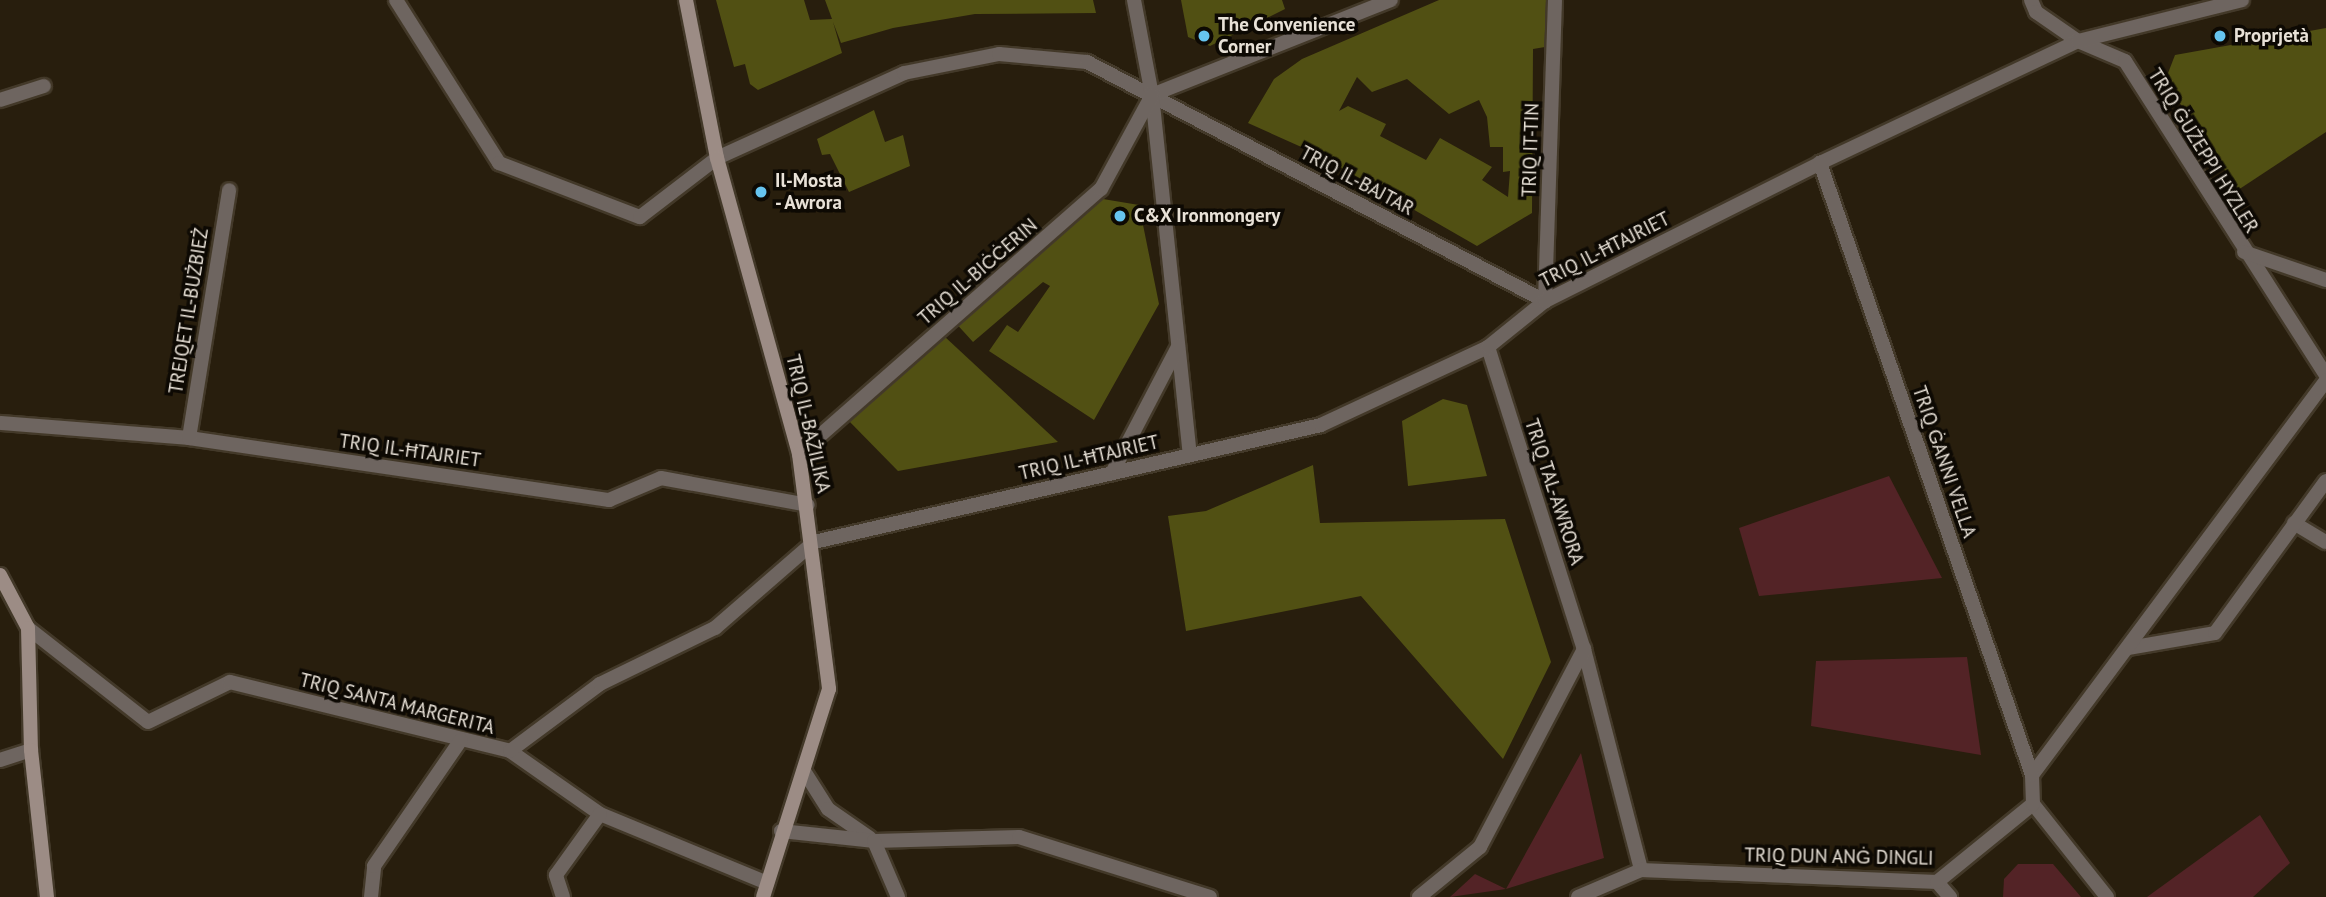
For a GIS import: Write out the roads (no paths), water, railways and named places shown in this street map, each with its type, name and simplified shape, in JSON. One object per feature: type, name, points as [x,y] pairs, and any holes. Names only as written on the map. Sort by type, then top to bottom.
[{"type":"street","name":"TRIQ IL-BAJTAR","points":[[396,0],[499,163],[640,217],[718,158],[905,73],[999,54],[1087,62],[1545,301]]},
{"type":"street","name":"TRIQ IL-BAŻILIKA","points":[[686,0],[718,158],[799,454],[814,542],[830,689],[804,771],[781,831],[765,890]]},
{"type":"street","points":[[1134,0],[1152,95],[1189,455]]},
{"type":"street","points":[[1152,95],[1391,0]]},
{"type":"street","name":"TRIQ IT-TIN","points":[[1545,301],[1555,0]]},
{"type":"street","name":"TRIQ ĠUŻEPPI HYZLER","points":[[2031,0],[2036,12],[2078,41],[2125,61],[2326,378]]},
{"type":"street","name":"TRIQ IL-ĦTAJRIET","points":[[814,542],[1321,425],[1488,347],[1545,301],[1819,163],[2078,41],[2242,0]]},
{"type":"street","points":[[0,100],[44,86]]},
{"type":"street","name":"TRIQ IL-BIĊĊERIN","points":[[799,454],[1101,189],[1152,95]]},
{"type":"street","name":"TRIQ ĠANNI VELLA","points":[[1819,163],[2032,775]]},
{"type":"street","name":"TREJQET IL-BUŻBIEŻ","points":[[189,438],[229,190]]},
{"type":"street","name":"TRIQ ĠUŻEPPI HYZLER","points":[[2244,252],[2326,280]]},
{"type":"street","points":[[1112,473],[1178,346]]},
{"type":"street","name":"TRIQ TAL-AWRORA","points":[[1488,347],[1584,649],[1641,870]]},
{"type":"street","points":[[2107,897],[2033,804],[2032,775],[2129,649],[2326,378]]},
{"type":"street","name":"TRIQ IL-ĦTAJRIET","points":[[0,423],[189,438],[609,500],[660,478],[808,505]]},
{"type":"street","points":[[2129,649],[2215,633],[2326,481]]},
{"type":"street","points":[[2294,523],[2326,542]]},
{"type":"street","points":[[510,751],[600,684],[715,628],[814,542]]},
{"type":"street","points":[[0,575],[28,628],[31,750],[47,897]]},
{"type":"street","name":"TRIQ SANTA MARGERITA","points":[[28,628],[148,722],[230,682],[510,751],[600,814],[765,890]]},
{"type":"street","points":[[1419,897],[1480,847],[1584,649]]},
{"type":"street","points":[[371,897],[374,866],[461,740]]},
{"type":"street","points":[[0,760],[31,750]]},
{"type":"street","points":[[804,771],[828,809],[874,841],[898,897]]},
{"type":"street","name":"TRIQ DUN ANĠ DINGLI","points":[[1578,897],[1641,870],[1937,882],[2033,804]]},
{"type":"street","points":[[564,897],[556,875],[600,814]]},
{"type":"street","points":[[781,831],[874,841],[1019,837],[1210,897]]},
{"type":"street","points":[[1937,882],[1950,897]]},
{"type":"place","name":"The Convenience Corner","points":[[1204,36]]},
{"type":"place","name":"Proprjetà","points":[[2220,36]]},
{"type":"place","name":"Il-Mosta - Awrora","points":[[761,192]]},
{"type":"place","name":"C&X Ironmongery","points":[[1120,216]]}]
